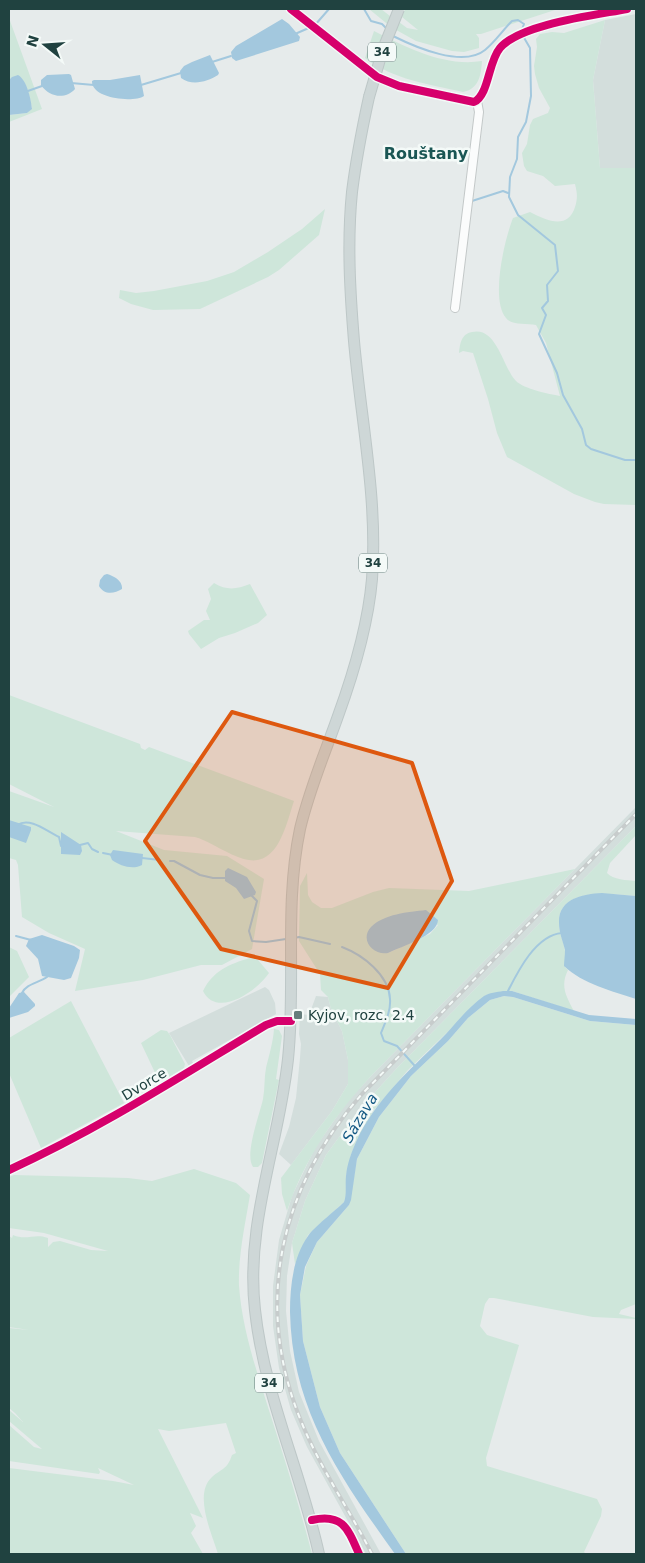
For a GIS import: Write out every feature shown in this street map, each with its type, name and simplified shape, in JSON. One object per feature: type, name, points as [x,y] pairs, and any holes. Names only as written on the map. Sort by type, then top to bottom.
[{"type":"main road","name":"34","points":[[319,1554],[312,1520],[274,1402],[257,1330],[253,1280],[259,1206],[285,1080],[291,1021],[291,918],[296,853],[306,806],[356,661],[366,621],[371,589],[374,552],[373,505],[354,344],[350,278],[350,235],[356,165],[369,97],[383,49],[399,9]]},
{"type":"street","points":[[291,9],[377,77],[407,88],[470,102],[477,101],[483,94],[495,54],[508,40],[531,30],[627,9]]},
{"type":"street","points":[[455,308],[479,112],[477,101]]},
{"type":"street","name":"Dvorce","points":[[9,1170],[69,1142],[113,1118],[266,1025],[277,1021],[291,1021]]},
{"type":"street","points":[[312,1520],[330,1518],[340,1522],[349,1532],[360,1554]]},
{"type":"highlighted area","points":[[232,712],[412,763],[452,881],[388,988],[221,949],[145,841]]},
{"type":"shaded area","points":[[636,14],[636,168],[600,168],[593,80],[605,20]]},
{"type":"shaded area","points":[[636,807],[636,826],[397,1068],[358,1111],[326,1155],[305,1201],[292,1243],[287,1276],[286,1311],[290,1351],[299,1392],[319,1441],[381,1554],[366,1554],[307,1447],[291,1410],[279,1368],[273,1326],[273,1286],[279,1240],[292,1196],[315,1148],[347,1102]]},
{"type":"shaded area","points":[[265,987],[269,990],[275,1003],[276,1014],[192,1061],[193,1063],[189,1066],[169,1033]]},
{"type":"shaded area","points":[[316,996],[328,997],[331,1009],[342,1031],[348,1060],[348,1084],[332,1111],[291,1165],[279,1154],[289,1127],[296,1098],[301,1044],[299,1034],[300,1014],[309,1015]]},
{"type":"green space","points":[[369,9],[381,9],[390,16],[388,22],[397,26],[399,22],[407,28],[418,30],[402,17],[405,9],[555,10],[476,34],[479,38],[479,48],[464,52],[452,51],[416,41],[391,27]]},
{"type":"green space","points":[[9,18],[42,109],[9,122],[9,115],[27,113],[32,108],[28,91],[22,80],[19,77],[14,77],[9,80]]},
{"type":"green space","points":[[605,20],[593,80],[600,168],[636,168],[636,505],[595,502],[574,494],[507,457],[497,433],[473,353],[463,351],[459,353],[465,335],[472,332],[481,332],[488,335],[493,341],[516,381],[531,389],[560,396],[546,343],[536,325],[520,324],[509,321],[506,318],[501,309],[499,283],[506,239],[513,218],[530,212],[556,222],[562,221],[572,214],[577,201],[575,184],[555,186],[543,176],[527,171],[524,166],[522,153],[527,144],[530,125],[533,119],[548,113],[550,108],[539,88],[535,74],[536,39],[540,34],[564,33]]},
{"type":"green space","points":[[374,31],[413,50],[440,59],[468,62],[482,61],[476,85],[463,92],[412,80],[376,65],[365,58]]},
{"type":"green space","points":[[325,209],[319,235],[279,270],[200,309],[153,310],[131,304],[119,298],[120,290],[136,293],[154,291],[207,281],[234,272],[302,229]]},
{"type":"green space","points":[[214,583],[232,588],[250,584],[267,615],[258,623],[219,638],[201,649],[188,631],[204,620],[210,620],[206,611],[211,599],[208,589]]},
{"type":"green space","points":[[9,695],[140,744],[141,748],[145,750],[149,747],[294,801],[285,830],[275,849],[268,856],[259,860],[240,858],[195,837],[116,831],[164,850],[227,856],[264,879],[252,949],[222,965],[201,965],[143,980],[75,991],[85,949],[49,933],[22,917],[18,865],[16,860],[9,858],[9,791],[54,807],[9,784]]},
{"type":"green space","points":[[636,826],[636,835],[610,863],[607,873],[616,878],[636,881],[636,896],[614,894],[588,895],[567,903],[561,912],[559,927],[565,951],[565,967],[568,970],[564,986],[566,996],[574,1011],[512,991],[486,995],[408,1070],[374,1110],[351,1155],[346,1175],[346,1197],[344,1202],[308,1235],[295,1264],[292,1243],[305,1201],[326,1155],[358,1111],[397,1068]]},
{"type":"green space","points":[[575,869],[358,1090],[333,1122],[312,1155],[287,1211],[282,1194],[281,1178],[332,1111],[348,1084],[348,1060],[342,1031],[331,1009],[328,997],[321,990],[320,974],[299,941],[300,886],[307,873],[308,895],[312,902],[321,908],[332,908],[373,892],[389,888],[469,891]],"holes":[[[403,913],[438,925],[430,934],[388,953],[376,923]]]},
{"type":"green space","points":[[9,947],[17,951],[29,977],[9,997]]},
{"type":"green space","points":[[250,958],[258,960],[269,973],[256,987],[247,994],[227,1002],[218,1003],[209,999],[203,991],[217,973],[235,963]]},
{"type":"green space","points":[[504,996],[513,997],[590,1021],[636,1025],[636,1304],[621,1310],[619,1314],[636,1319],[593,1317],[489,1298],[485,1304],[480,1326],[487,1335],[519,1345],[486,1458],[487,1466],[597,1499],[602,1509],[601,1516],[584,1552],[586,1554],[406,1554],[340,1453],[320,1407],[303,1341],[300,1295],[306,1266],[317,1242],[349,1205],[357,1159],[379,1117],[411,1076],[448,1041],[468,1018],[490,1000]]},
{"type":"green space","points":[[71,1001],[124,1103],[41,1148],[9,1073],[9,1038]]},
{"type":"green space","points":[[274,1029],[279,1030],[282,1036],[276,1079],[279,1080],[262,1163],[258,1167],[253,1167],[250,1153],[251,1144],[263,1099],[265,1072]]},
{"type":"green space","points":[[161,1030],[167,1031],[170,1035],[185,1064],[184,1068],[162,1081],[158,1079],[141,1043]]},
{"type":"green space","points":[[194,1169],[236,1183],[250,1195],[240,1263],[239,1286],[243,1316],[254,1361],[312,1554],[218,1554],[208,1525],[204,1493],[212,1477],[226,1466],[232,1455],[236,1453],[226,1423],[169,1431],[158,1429],[203,1518],[190,1513],[196,1526],[191,1533],[203,1554],[9,1554],[9,1468],[134,1485],[98,1468],[99,1474],[9,1461],[9,1425],[34,1447],[42,1449],[9,1421],[9,1410],[23,1422],[9,1408],[9,1328],[29,1330],[9,1327],[9,1236],[12,1238],[13,1235],[18,1237],[39,1236],[48,1238],[48,1247],[53,1242],[60,1241],[91,1250],[108,1251],[44,1233],[9,1228],[9,1177],[14,1175],[128,1178],[152,1181]]},
{"type":"water","points":[[282,19],[300,37],[299,41],[236,61],[232,58],[231,52],[236,46]]},
{"type":"water","points":[[210,55],[219,73],[218,75],[200,82],[190,82],[181,78],[180,71],[184,66]]},
{"type":"water","points":[[69,74],[75,89],[67,95],[57,96],[48,92],[41,85],[41,80],[47,75]]},
{"type":"water","points":[[18,75],[26,85],[32,109],[27,113],[9,115],[9,80]]},
{"type":"water","points":[[140,75],[144,96],[132,99],[105,96],[98,92],[92,81],[110,80]]},
{"type":"water","points":[[107,574],[120,581],[122,589],[109,593],[101,589],[99,586],[100,580]]},
{"type":"water","points":[[9,820],[31,827],[26,843],[9,837]]},
{"type":"water","points":[[61,832],[81,845],[82,851],[80,855],[61,854]]},
{"type":"water","points":[[113,850],[143,854],[142,865],[127,867],[119,864],[112,860],[110,855]]},
{"type":"water","points":[[228,868],[247,877],[256,892],[255,895],[244,899],[236,888],[225,881],[225,871]]},
{"type":"water","points":[[602,893],[636,896],[636,999],[580,978],[564,966],[565,950],[559,923],[562,908],[573,899]]},
{"type":"water","points":[[426,910],[438,920],[432,931],[425,936],[388,953],[373,950],[367,942],[368,932],[371,927],[383,919],[397,914]]},
{"type":"water","points":[[42,935],[74,946],[80,950],[71,978],[64,980],[42,976],[38,959],[26,946],[29,939]]},
{"type":"water","points":[[512,991],[589,1015],[636,1019],[636,1025],[590,1021],[513,997],[504,996],[490,1000],[468,1018],[448,1041],[411,1076],[379,1117],[357,1159],[349,1205],[317,1242],[305,1267],[300,1295],[303,1341],[320,1407],[340,1453],[406,1554],[395,1554],[338,1469],[310,1411],[300,1380],[293,1347],[290,1312],[293,1272],[299,1253],[308,1236],[344,1202],[347,1172],[356,1142],[383,1099],[472,1006],[486,995]]},
{"type":"water","points":[[24,992],[35,1006],[28,1012],[9,1018],[9,1008],[19,993]]},
{"type":"waterway","points":[[315,25],[329,9]]},
{"type":"waterway","points":[[364,9],[371,21],[382,24],[387,29]]},
{"type":"waterway","points":[[393,36],[439,54],[464,57],[476,55],[485,50],[512,21],[518,20],[524,24],[521,32]]},
{"type":"waterway","points":[[295,34],[311,27]]},
{"type":"waterway","points":[[523,36],[530,48],[531,96],[526,122],[518,137],[517,159],[510,177],[509,197],[518,215],[555,245],[558,271],[547,285],[548,301],[542,308],[546,315],[539,334],[557,373],[563,395],[582,429],[586,445],[591,449],[625,460],[636,460]]},
{"type":"waterway","points":[[212,62],[231,56]]},
{"type":"waterway","points":[[141,85],[181,73]]},
{"type":"waterway","points":[[71,83],[94,85]]},
{"type":"waterway","points":[[25,92],[42,86]]},
{"type":"waterway","points":[[472,201],[503,191],[508,193]]},
{"type":"waterway","points":[[17,825],[28,823],[38,826],[59,837],[61,846],[63,846]]},
{"type":"waterway","points":[[80,845],[88,843],[92,849],[98,852]]},
{"type":"waterway","points":[[103,853],[113,855]]},
{"type":"waterway","points":[[142,858],[160,860]]},
{"type":"waterway","points":[[170,861],[174,861],[200,875],[226,878]]},
{"type":"waterway","points":[[251,895],[257,901],[249,931],[252,941],[266,942],[286,939]]},
{"type":"waterway","points":[[508,991],[523,964],[536,947],[553,935],[562,933]]},
{"type":"waterway","points":[[16,936],[31,940]]},
{"type":"waterway","points":[[294,938],[299,937],[330,944]]},
{"type":"waterway","points":[[342,947],[366,961],[380,974],[385,982],[389,990],[390,1008],[381,1033],[384,1041],[397,1046],[414,1065]]},
{"type":"waterway","points":[[22,993],[29,986],[47,977]]},
{"type":"railway","points":[[372,1554],[309,1438],[286,1377],[279,1334],[278,1291],[283,1248],[294,1207],[311,1168],[334,1130],[362,1094],[636,814]]},
{"type":"cycle path","points":[[291,9],[377,77],[399,86],[474,102],[483,93],[496,54],[510,40],[524,33],[559,22],[627,9]]},
{"type":"cycle path","points":[[9,1170],[107,1120],[266,1025],[277,1021],[291,1021]]},
{"type":"cycle path","points":[[312,1520],[322,1518],[338,1521],[347,1530],[359,1554]]},
{"type":"place","name":"Kyjov, rozc. 2.4","points":[[298,1015]]},
{"type":"district","name":"Rouštany","points":[[426,153]]},
{"type":"water label","name":"Sázava","points":[[360,1118]]}]
